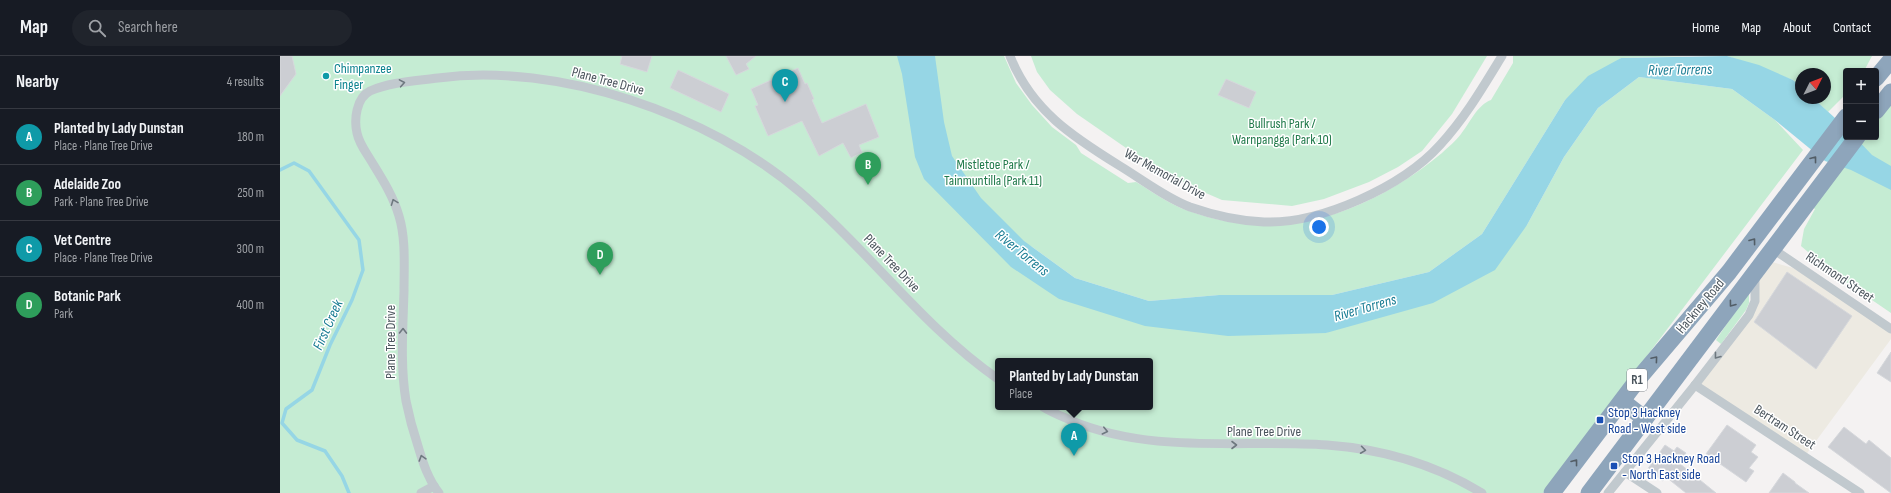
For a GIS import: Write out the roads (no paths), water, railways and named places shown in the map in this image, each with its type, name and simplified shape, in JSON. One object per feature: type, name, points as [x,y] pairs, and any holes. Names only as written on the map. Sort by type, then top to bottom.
[{"type":"highway","points":[[1879,70],[1884,56]]},
{"type":"highway","points":[[1879,74],[1891,60]]},
{"type":"highway","points":[[1879,107],[1891,92]]},
{"type":"highway","name":"Hackney Road","points":[[1552,493],[1639,378],[1729,272],[1843,121]]},
{"type":"highway","name":"Hackney Road","points":[[1589,493],[1855,140]]},
{"type":"highway","points":[[1729,272],[1773,249]]},
{"type":"highway","points":[[1622,401],[1645,419]]},
{"type":"street","name":"War Memorial Drive","points":[[1010,56],[1036,101],[1051,118],[1110,159],[1189,206],[1215,215],[1264,222],[1308,217],[1339,209],[1402,176],[1440,146],[1472,106],[1502,56]]},
{"type":"street","name":"Plane Tree Drive","points":[[437,490],[424,467],[409,418],[405,398],[403,363],[403,230],[392,196],[361,144],[357,132],[358,109],[365,95],[371,91],[399,83],[451,76],[502,76],[553,81],[609,93],[649,106],[700,128],[752,156],[800,192],[841,231],[916,308],[983,368],[995,377]]},
{"type":"street","name":"Richmond Street","points":[[1773,249],[1891,329]]},
{"type":"street","points":[[1608,493],[1749,316],[1755,300],[1755,273]]},
{"type":"street","name":"Bertram Street","points":[[1695,385],[1860,493]]},
{"type":"street","name":"Plane Tree Drive","points":[[1050,410],[1088,427],[1141,440],[1201,445],[1328,445],[1382,453],[1442,472],[1482,493]]},
{"type":"street","points":[[1625,472],[1657,493]]},
{"type":"street","points":[[421,493],[437,490]]},
{"type":"water","name":"River Torrens","points":[[897,56],[935,56],[944,122],[952,156],[981,198],[1024,241],[1075,278],[1149,301],[1219,295],[1332,295],[1429,272],[1482,234],[1565,100],[1588,76],[1621,58],[1727,56],[1759,65],[1793,80],[1795,82],[1795,104],[1820,104],[1843,125],[1843,140],[1858,140],[1872,155],[1891,166],[1891,190],[1851,170],[1825,161],[1775,120],[1732,89],[1639,77],[1598,108],[1564,157],[1527,225],[1495,270],[1433,303],[1326,333],[1228,336],[1145,326],[1059,299],[1011,267],[924,179],[915,157],[902,74]]},
{"type":"waterway","name":"First Creek","points":[[280,170],[294,163],[309,171],[359,240],[363,270],[352,300],[330,345],[312,390],[286,409],[282,423],[297,440],[325,451],[342,476],[349,493]]},
{"type":"place","name":"Chimpanzee Finger","points":[[326,76]]},
{"type":"place","name":"Vet Centre","points":[[785,102]]},
{"type":"place","name":"Adelaide Zoo","points":[[868,185]]},
{"type":"place","name":"Botanic Park","points":[[600,275]]},
{"type":"place","name":"Stop 3 Hackney Road - West side","points":[[1600,420]]},
{"type":"place","name":"Planted by Lady Dunstan","points":[[1074,456]]},
{"type":"place","name":"Stop 3 Hackney Road - North East side","points":[[1614,466]]},
{"type":"park label","name":"Bullrush Park / Warnpangga (Park 10)","points":[[1282,132]]},
{"type":"park label","name":"Mistletoe Park / Tainmuntilla (Park 11)","points":[[993,172]]}]
